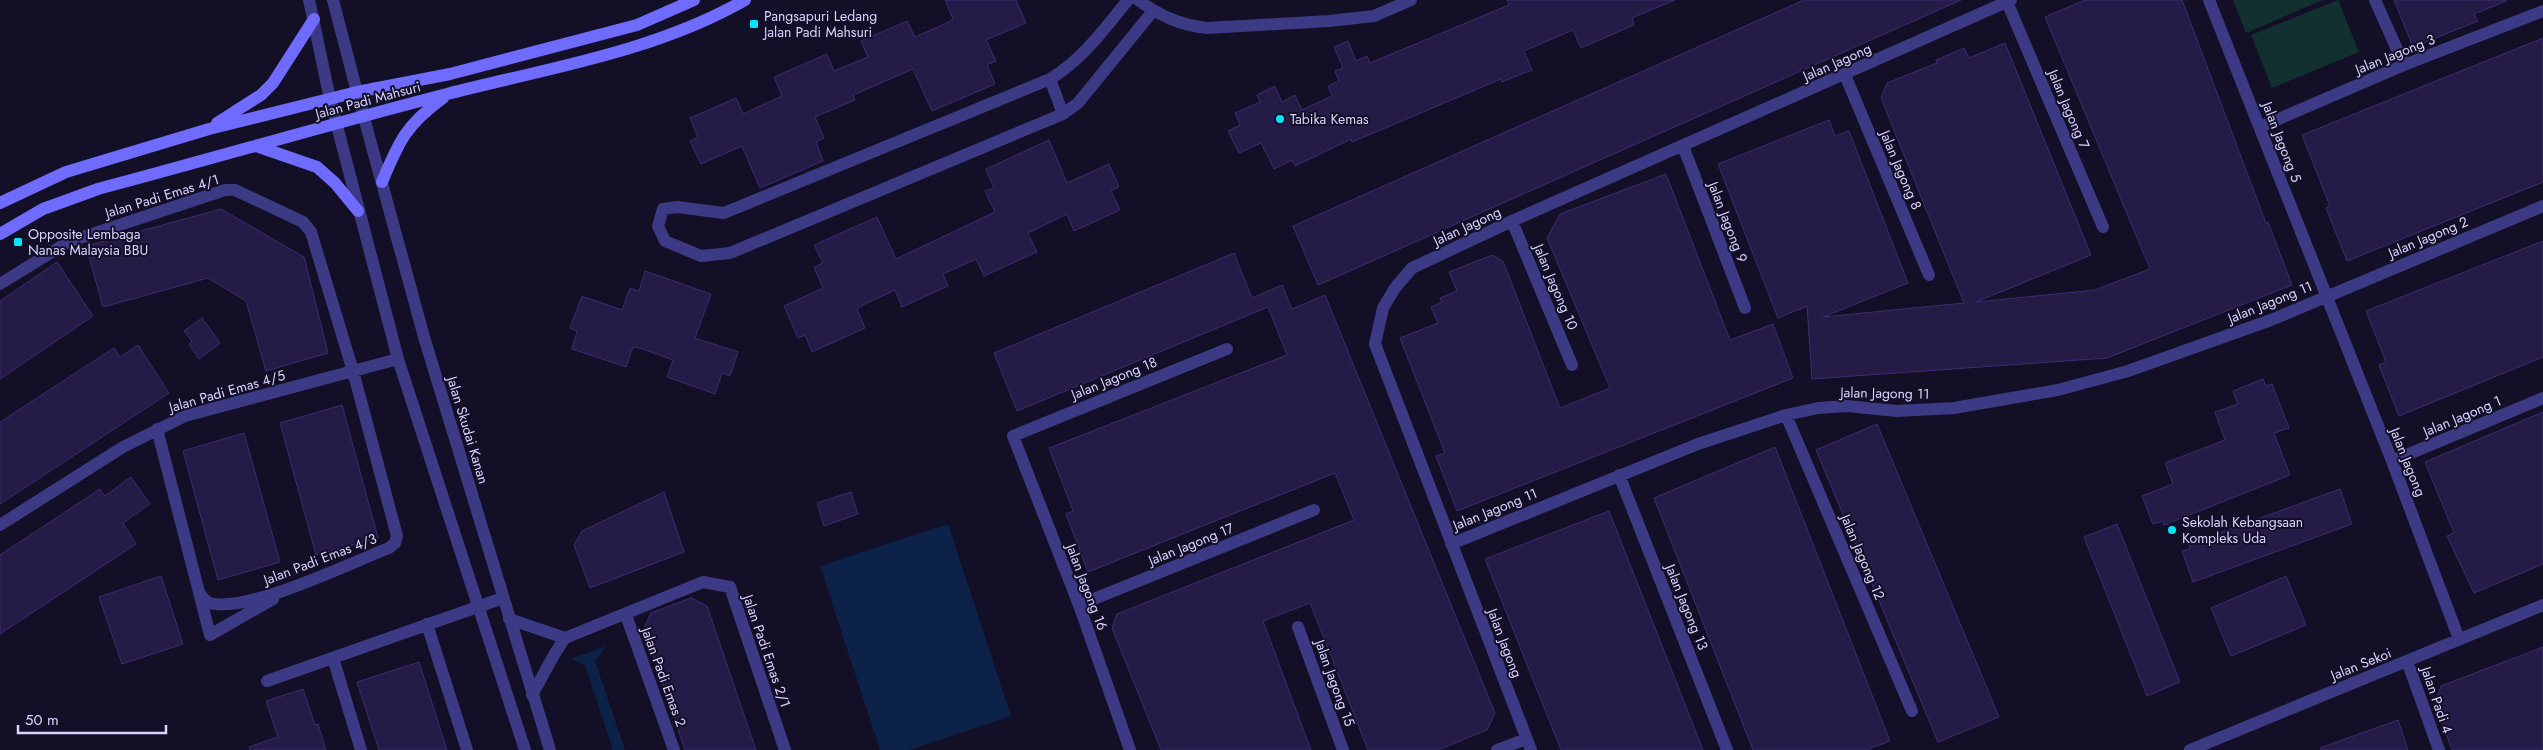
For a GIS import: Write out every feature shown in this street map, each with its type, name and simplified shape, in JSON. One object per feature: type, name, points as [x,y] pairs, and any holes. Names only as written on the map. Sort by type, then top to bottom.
[{"type":"main road","name":"Jalan Padi Mahsuri","points":[[0,203],[66,172],[209,129],[356,92],[450,74],[638,25],[694,0]]},
{"type":"main road","name":"Jalan Padi Mahsuri","points":[[0,234],[43,209],[98,189],[259,147],[449,93],[563,67],[639,45],[715,17],[745,0]]},
{"type":"main road","points":[[209,129],[262,95],[274,83],[314,19]]},
{"type":"main road","points":[[382,182],[399,142],[409,126],[420,114],[449,93]]},
{"type":"main road","points":[[259,147],[317,167],[335,183],[358,211]]},
{"type":"street","points":[[309,0],[336,124],[398,359],[525,750]]},
{"type":"street","name":"Jalan Skudai Kanan","points":[[333,0],[356,92],[424,337],[550,750]]},
{"type":"street","points":[[1128,0],[1086,51],[1066,69],[1050,79],[724,214],[677,207],[663,209],[658,226],[665,241],[701,256],[730,253],[1063,114],[1078,104],[1153,11]]},
{"type":"street","points":[[1138,0],[1153,11],[1187,26],[1207,28],[1329,22],[1374,16],[1411,0]]},
{"type":"street","name":"Jalan Jagong 5","points":[[2209,0],[2325,296]]},
{"type":"street","points":[[2375,0],[2404,66]]},
{"type":"street","name":"Jalan Jagong","points":[[1528,744],[1375,344],[1383,308],[1395,288],[1412,268],[1512,221],[2009,1]]},
{"type":"street","name":"Jalan Jagong 7","points":[[2009,1],[2103,227]]},
{"type":"street","name":"Jalan Jagong 3","points":[[2260,127],[2404,66],[2543,11]]},
{"type":"street","name":"Jalan Jagong 8","points":[[1845,75],[1929,275]]},
{"type":"street","points":[[1050,79],[1063,114]]},
{"type":"street","name":"Jalan Jagong 9","points":[[1683,146],[1745,308]]},
{"type":"street","name":"Jalan Padi Emas 4/1","points":[[0,284],[68,242],[225,190],[235,190],[303,222],[311,232],[353,371]]},
{"type":"street","name":"Jalan Jagong 2","points":[[2325,296],[2543,206]]},
{"type":"street","name":"Jalan Jagong 10","points":[[1512,221],[1572,365]]},
{"type":"street","name":"Jalan Jagong","points":[[2325,296],[2392,461],[2459,639]]},
{"type":"street","name":"Jalan Jagong 11","points":[[1451,544],[1698,444],[1786,415],[1818,408],[1837,407],[1898,411],[1954,408],[2058,390],[2128,370],[2271,320],[2325,296]]},
{"type":"street","name":"Jalan Jagong 18","points":[[1013,436],[1227,349]]},
{"type":"street","name":"Jalan Padi Emas 4/5","points":[[0,525],[123,447],[185,416],[398,359]]},
{"type":"street","name":"Jalan Padi Emas 4/3","points":[[200,594],[208,602],[229,603],[254,600],[304,583],[389,548],[395,543],[397,536],[353,371]]},
{"type":"street","name":"Jalan Jagong 1","points":[[2392,461],[2543,398]]},
{"type":"street","name":"Jalan Jagong 12","points":[[1786,415],[1912,711]]},
{"type":"street","points":[[157,429],[210,634],[304,583]]},
{"type":"street","name":"Jalan Jagong 16","points":[[1013,436],[1079,605],[1130,750]]},
{"type":"street","name":"Jalan Jagong 13","points":[[1619,475],[1727,750]]},
{"type":"street","name":"Jalan Jagong 17","points":[[1079,605],[1314,510]]},
{"type":"street","name":"Jalan Padi Emas 2/1","points":[[565,638],[626,615],[703,582],[730,587],[785,750]]},
{"type":"street","points":[[267,681],[503,598]]},
{"type":"street","name":"Jalan Sekoi","points":[[2190,750],[2543,605]]},
{"type":"street","name":"Jalan Padi Emas 2","points":[[626,615],[674,750]]},
{"type":"street","points":[[509,619],[565,638],[555,652],[548,669],[532,695]]},
{"type":"street","points":[[427,624],[467,750]]},
{"type":"street","name":"Jalan Jagong 15","points":[[1298,627],[1343,750]]},
{"type":"street","points":[[333,658],[361,750]]},
{"type":"street","name":"Jalan Padi 4","points":[[2408,661],[2439,750]]},
{"type":"street","points":[[1497,750],[1528,744]]},
{"type":"green space","points":[[2233,0],[2323,0],[2246,33]]},
{"type":"green space","points":[[2338,0],[2359,52],[2272,88],[2251,35]]},
{"type":"water","points":[[948,524],[1011,716],[909,750],[880,750],[820,566]]},
{"type":"water","points":[[606,646],[595,661],[625,750],[613,750],[585,665],[571,659]]},
{"type":"building","points":[[945,0],[1016,0],[1026,23],[986,40],[996,61],[987,65],[995,84],[932,111],[913,69],[853,95],[855,100],[815,117],[824,138],[816,142],[823,161],[760,188],[742,146],[701,164],[690,141],[698,137],[690,118],[736,98],[743,114],[782,96],[774,77],[827,54],[834,71],[868,57],[861,41],[907,21],[915,37],[947,23],[953,19]]},
{"type":"building","points":[[1507,0],[1675,0],[1632,18],[1634,25],[1581,48],[1573,30],[1524,51],[1532,70],[1502,82],[1501,79],[1352,142],[1351,139],[1295,166],[1292,160],[1274,169],[1261,143],[1239,153],[1228,131],[1240,125],[1235,113],[1260,102],[1257,95],[1275,86],[1282,102],[1295,95],[1302,110],[1332,96],[1328,86],[1339,81],[1335,71],[1343,68],[1334,47],[1348,41],[1356,61],[1367,56],[1370,63],[1509,5]]},
{"type":"building","points":[[1804,0],[1961,0],[1318,285],[1293,226]]},
{"type":"building","points":[[2085,0],[2182,0],[2266,223],[2268,222],[2292,285],[2107,358],[1812,379],[1807,306],[1778,318],[1718,164],[1829,120],[1835,136],[1849,131],[1908,283],[1823,317],[1964,303],[1881,98],[1887,83],[1937,63],[1936,60],[1964,48],[1969,58],[2005,43],[2091,255],[1976,302],[2095,290],[2150,269],[2045,17]]},
{"type":"building","points":[[2394,0],[2506,1],[2474,14],[2478,21],[2413,47]]},
{"type":"building","points":[[2543,38],[2543,182],[2347,261],[2326,208],[2330,206],[2302,135]]},
{"type":"building","points":[[1049,140],[1067,183],[1109,164],[1119,187],[1111,191],[1120,210],[1074,231],[1067,214],[1028,233],[1037,252],[984,276],[976,259],[943,274],[948,286],[902,307],[895,290],[857,309],[865,328],[812,352],[805,335],[798,338],[784,306],[823,288],[814,267],[823,263],[814,245],[877,217],[896,259],[995,212],[985,191],[994,188],[986,169]]},
{"type":"building","points":[[1666,174],[1730,340],[1773,324],[1793,378],[1457,511],[1436,456],[1445,453],[1400,338],[1438,323],[1431,307],[1442,302],[1440,298],[1457,291],[1449,272],[1492,255],[1503,261],[1560,408],[1610,388],[1547,238],[1560,214]]},
{"type":"building","points":[[221,209],[304,257],[328,353],[266,371],[246,301],[208,278],[103,307],[86,246]]},
{"type":"building","points":[[2543,241],[2543,357],[2399,416],[2379,365],[2386,362],[2366,311]]},
{"type":"building","points":[[1234,253],[1252,298],[1282,285],[1292,309],[1325,295],[1495,713],[1487,730],[1438,750],[1368,750],[1310,603],[1263,621],[1311,750],[1161,750],[1112,628],[1117,614],[1354,520],[1335,473],[1088,572],[1066,514],[1073,511],[1049,448],[1287,355],[1268,307],[1017,411],[994,353]]},
{"type":"building","points":[[57,262],[93,316],[0,379],[0,301]]},
{"type":"building","points":[[645,271],[711,294],[695,338],[738,352],[730,376],[722,373],[715,394],[667,377],[673,360],[640,348],[633,347],[626,367],[572,349],[577,331],[570,328],[582,296],[622,310],[630,288],[639,291]]},
{"type":"building","points":[[202,318],[220,343],[199,359],[189,344],[192,342],[184,331]]},
{"type":"building","points":[[138,345],[169,393],[0,504],[0,422],[114,348],[120,357]]},
{"type":"building","points":[[2263,379],[2266,386],[2272,384],[2289,428],[2274,433],[2290,475],[2164,525],[2163,521],[2153,524],[2142,496],[2173,484],[2165,463],[2225,440],[2215,412],[2238,404],[2233,391]]},
{"type":"building","points":[[342,405],[378,538],[316,555],[280,423]]},
{"type":"building","points":[[2543,412],[2543,564],[2474,593],[2447,536],[2454,533],[2425,462]]},
{"type":"building","points":[[1877,424],[1999,717],[1938,742],[1816,450]]},
{"type":"building","points":[[244,433],[280,562],[218,580],[183,451]]},
{"type":"building","points":[[1775,447],[1890,741],[1866,750],[1753,750],[1654,498]]},
{"type":"building","points":[[131,477],[150,504],[123,523],[136,544],[0,634],[0,555],[100,489],[105,496]]},
{"type":"building","points":[[2340,489],[2352,524],[2193,582],[2182,551],[2190,549],[2189,544]]},
{"type":"building","points":[[664,492],[684,552],[590,588],[574,545],[582,531]]},
{"type":"building","points":[[851,492],[858,514],[824,526],[817,503]]},
{"type":"building","points":[[1609,511],[1703,750],[1561,750],[1485,559]]},
{"type":"building","points":[[2117,524],[2180,682],[2147,696],[2084,537]]},
{"type":"building","points":[[161,576],[183,644],[122,664],[99,597]]},
{"type":"building","points":[[2286,576],[2306,625],[2231,656],[2211,608]]},
{"type":"building","points":[[691,598],[707,606],[756,750],[685,750],[644,628],[651,613]]},
{"type":"building","points":[[2543,647],[2543,750],[2452,750],[2435,703],[2441,686]]},
{"type":"building","points":[[419,662],[447,750],[379,750],[357,682]]},
{"type":"building","points":[[303,689],[315,725],[318,724],[326,750],[250,750],[249,747],[278,737],[266,701]]},
{"type":"building","points":[[2398,720],[2408,750],[2321,750],[2320,748]]},
{"type":"place","name":"Pangsapuri Ledang Jalan Padi Mahsuri","points":[[754,24]]},
{"type":"place","name":"Tabika Kemas","points":[[1280,119]]},
{"type":"place","name":"Opposite Lembaga Nanas Malaysia BBU","points":[[18,242]]},
{"type":"place","name":"Sekolah Kebangsaan Kompleks Uda","points":[[2172,530]]}]
